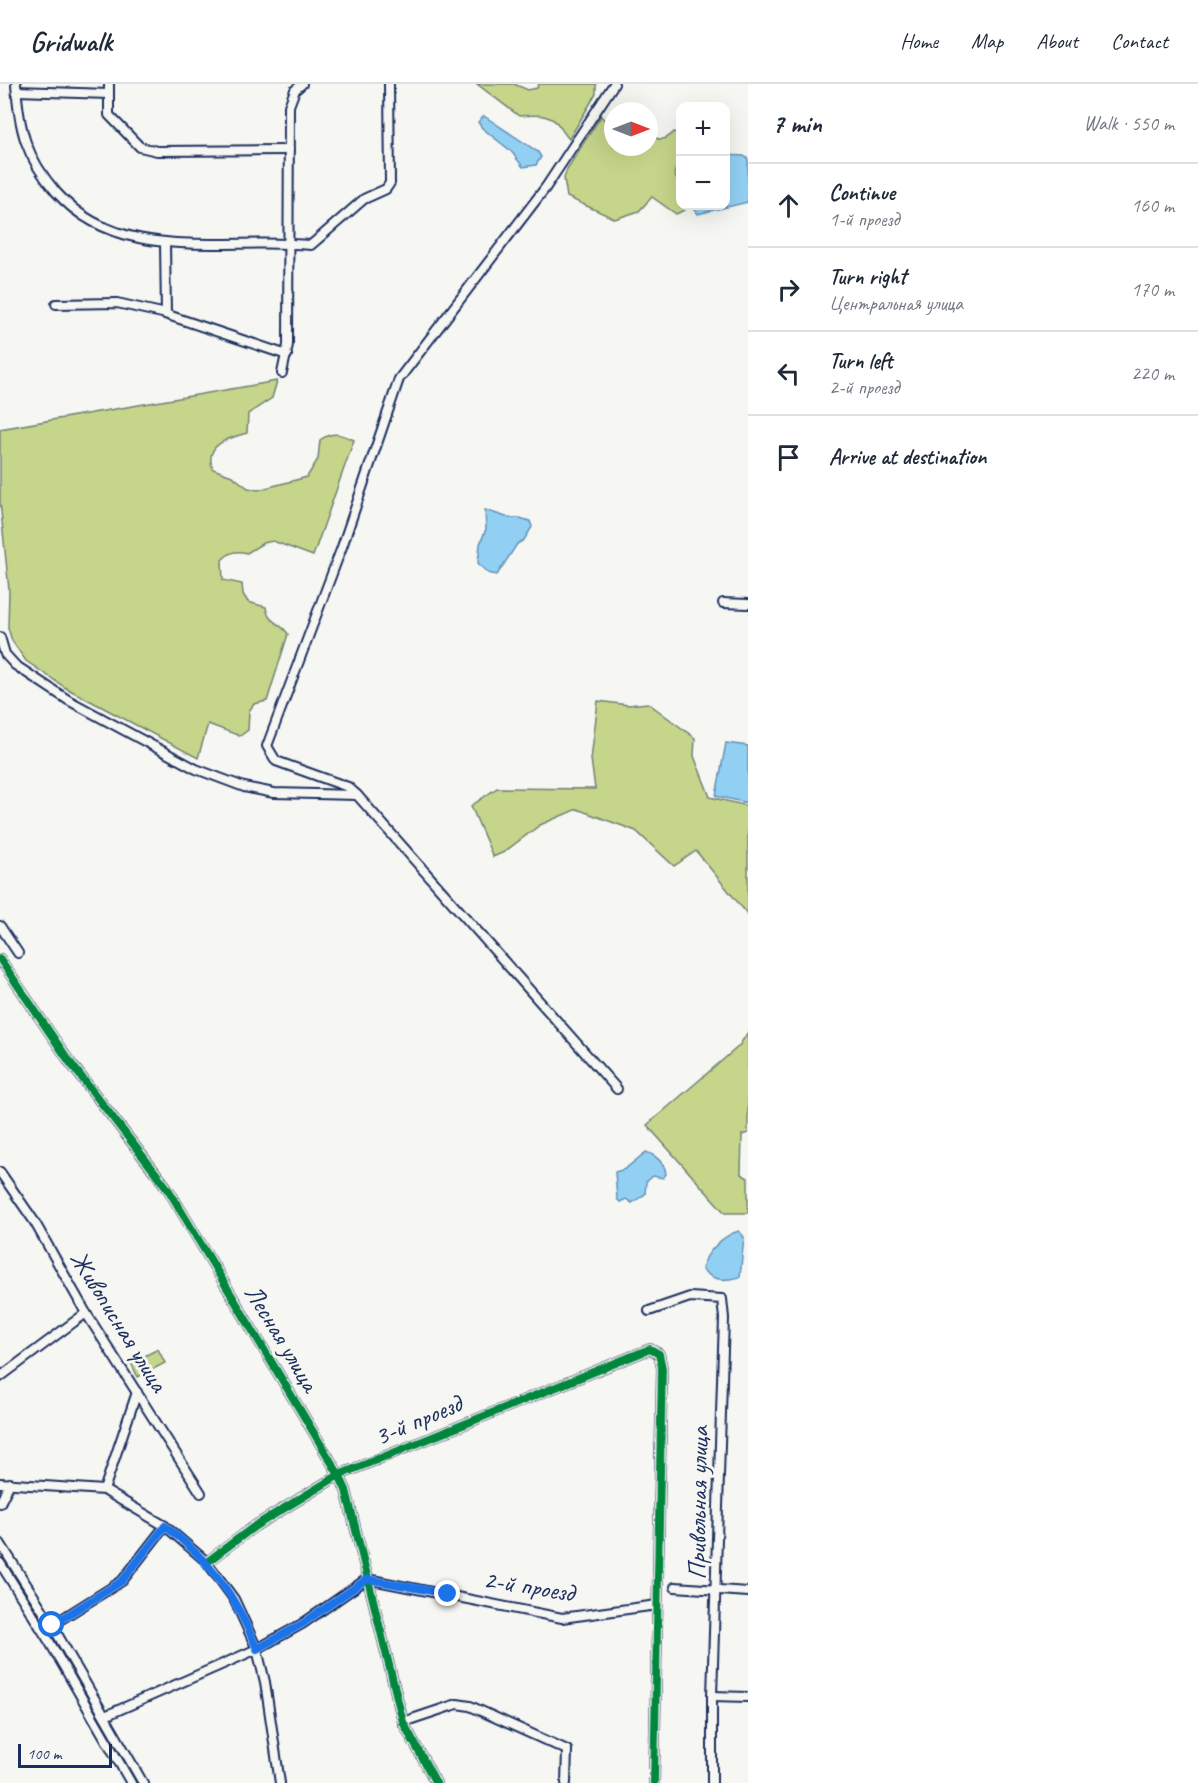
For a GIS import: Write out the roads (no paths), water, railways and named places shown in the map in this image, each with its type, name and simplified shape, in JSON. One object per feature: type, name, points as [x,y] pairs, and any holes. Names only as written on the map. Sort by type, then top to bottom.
[{"type":"street","points":[[109,84],[109,115],[140,147],[157,152],[289,150]]},
{"type":"street","points":[[282,373],[287,355],[289,106],[295,90],[302,84]]},
{"type":"street","points":[[109,94],[17,88],[26,150],[44,178],[71,209],[103,229],[133,239],[165,242],[310,245],[364,199],[386,189],[390,183],[389,84]]},
{"type":"street","points":[[614,84],[546,187],[399,379],[342,547],[267,747],[276,761],[348,787],[357,795],[617,1089]]},
{"type":"street","points":[[165,242],[166,314]]},
{"type":"street","points":[[56,304],[117,303],[166,314],[287,355]]},
{"type":"street","points":[[723,603],[748,604]]},
{"type":"street","points":[[0,637],[5,654],[15,665],[68,700],[196,769],[244,787],[274,793],[357,795]]},
{"type":"street","points":[[0,926],[18,953]]},
{"type":"street","name":"Лесная улица","points":[[0,959],[69,1061],[168,1189],[339,1475],[346,1490],[403,1722],[436,1783]]},
{"type":"street","name":"Живописная улица","points":[[0,1172],[34,1221],[86,1313],[201,1493]]},
{"type":"street","name":"Привольная улица","points":[[649,1311],[690,1298],[722,1299],[724,1318],[712,1696],[712,1783]]},
{"type":"street","points":[[0,1377],[86,1313]]},
{"type":"street","name":"3-й проезд","points":[[207,1562],[255,1526],[339,1475],[650,1349],[659,1354],[662,1368],[657,1605]]},
{"type":"street","points":[[104,1490],[137,1392]]},
{"type":"street","points":[[0,1483],[104,1490],[165,1526],[207,1562],[234,1599],[257,1649],[265,1682],[280,1783]]},
{"type":"street","points":[[0,1503],[10,1483]]},
{"type":"street","points":[[52,1625],[122,1581],[165,1526]]},
{"type":"street","points":[[0,1543],[52,1625],[143,1783]]},
{"type":"street","points":[[0,1563],[50,1641],[131,1783]]},
{"type":"street","points":[[105,1716],[257,1649],[302,1624],[367,1579]]},
{"type":"street","name":"2-й проезд","points":[[367,1579],[562,1618],[657,1605]]},
{"type":"street","points":[[675,1587],[748,1592]]},
{"type":"street","points":[[654,1783],[657,1605]]},
{"type":"street","points":[[712,1696],[748,1697]]},
{"type":"street","points":[[403,1722],[457,1704],[470,1707],[567,1750],[566,1783]]},
{"type":"water","points":[[484,116],[538,152],[541,157],[536,165],[523,167],[511,151],[482,128],[478,122]]},
{"type":"water","points":[[730,155],[744,156],[748,159],[748,202],[730,206]]},
{"type":"water","points":[[695,210],[715,210],[698,214]]},
{"type":"water","points":[[485,510],[509,518],[530,521],[532,527],[524,540],[517,544],[497,575],[488,573],[478,563],[480,544],[486,529]]},
{"type":"water","points":[[726,743],[748,746],[748,803],[716,796]]},
{"type":"water","points":[[646,1152],[659,1160],[666,1174],[663,1178],[653,1176],[646,1182],[645,1194],[632,1203],[626,1199],[620,1202],[617,1199],[615,1172],[625,1169]]},
{"type":"water","points":[[739,1231],[744,1237],[740,1277],[719,1279],[710,1276],[702,1269],[707,1257],[727,1236]]}]
